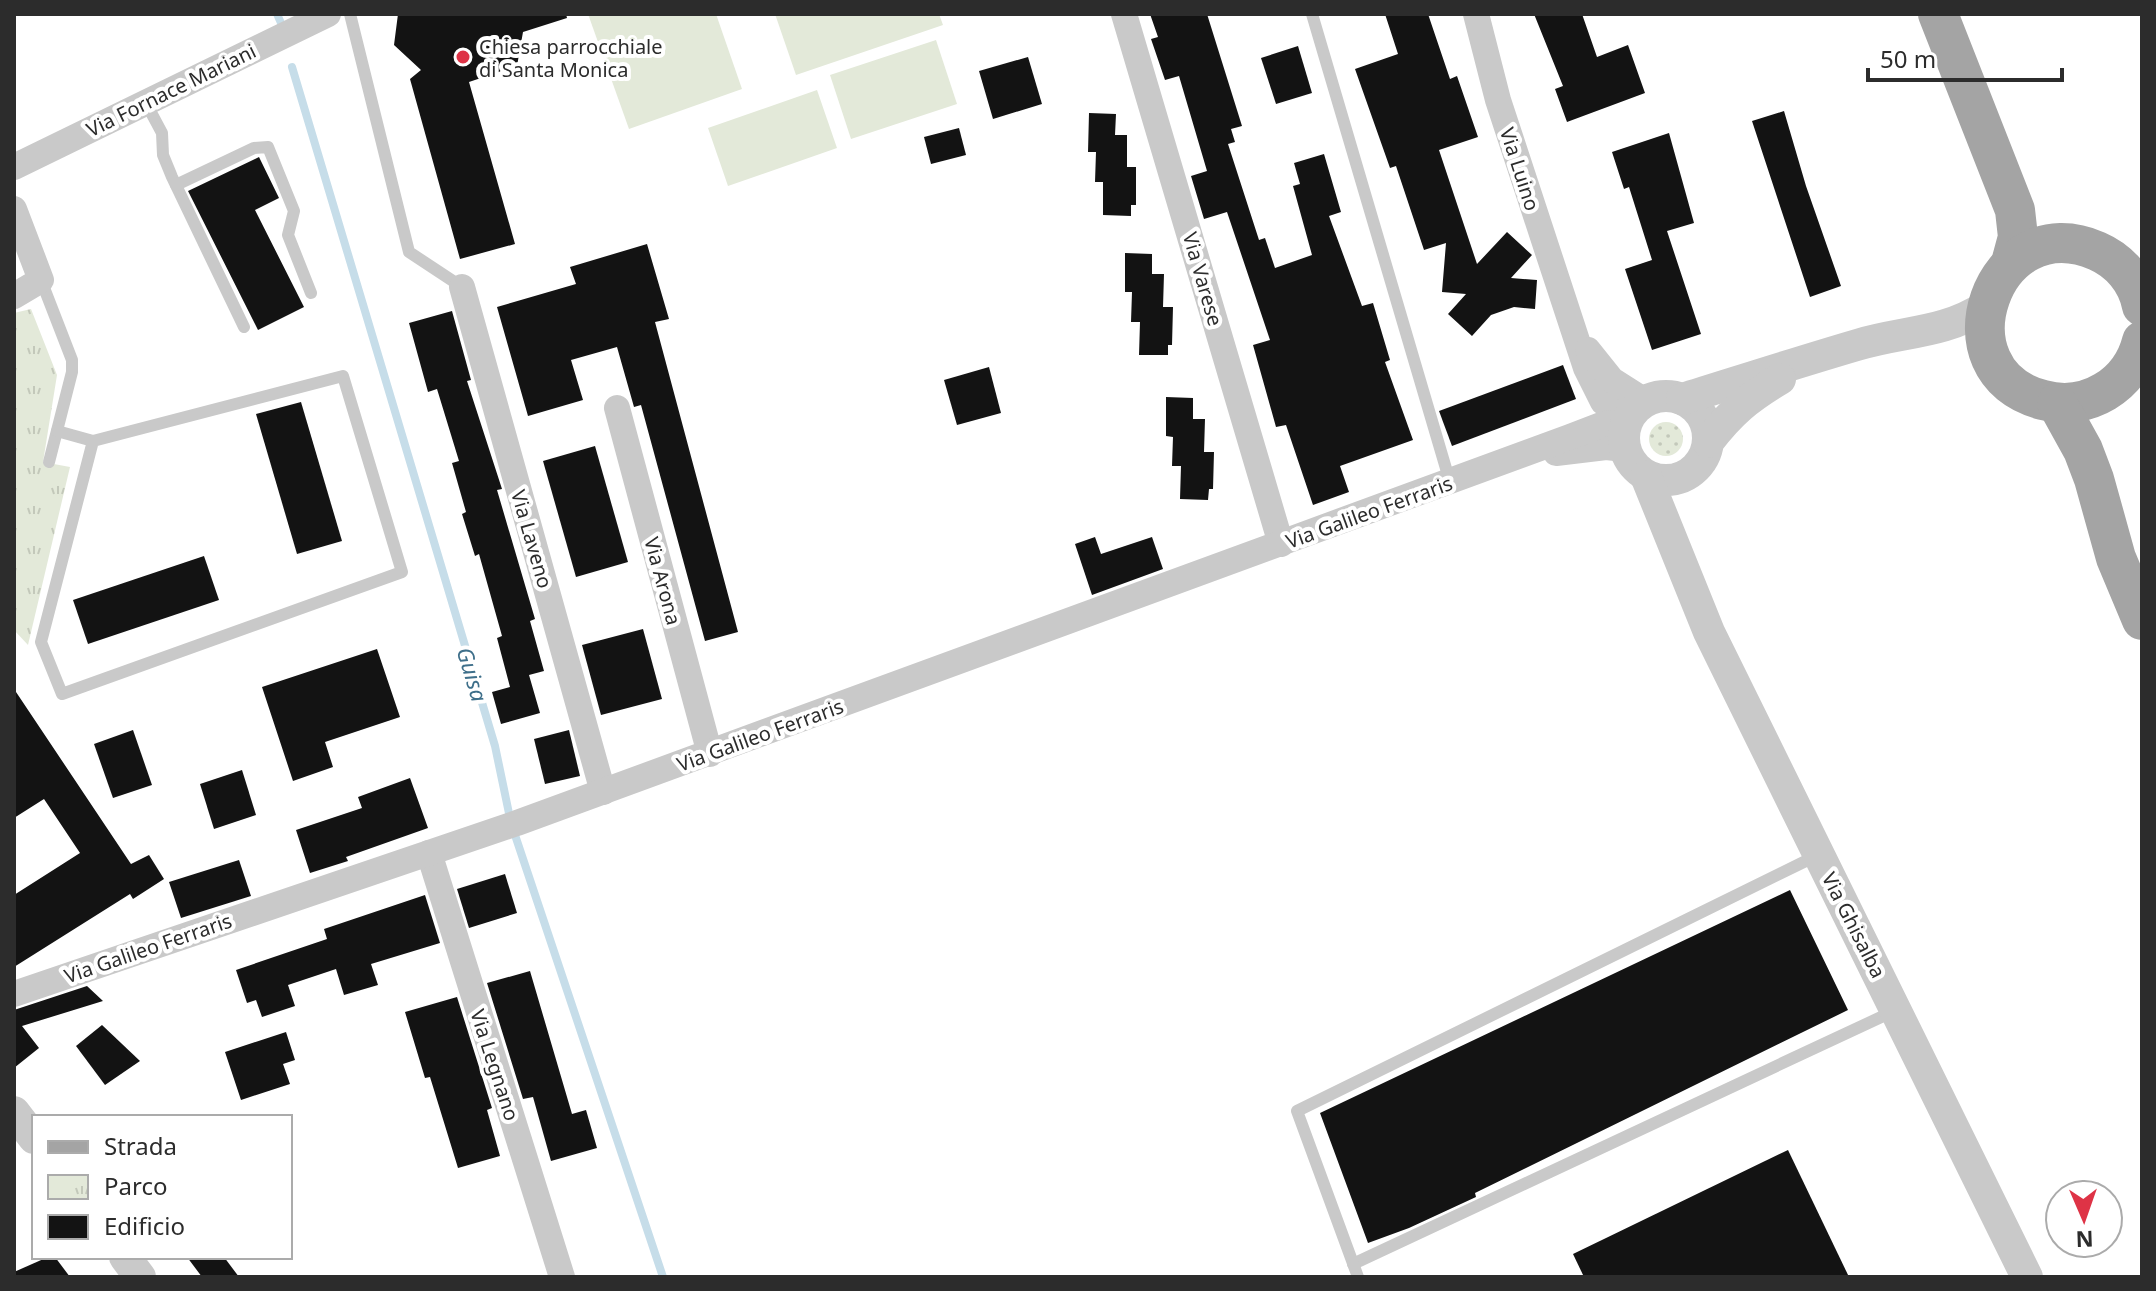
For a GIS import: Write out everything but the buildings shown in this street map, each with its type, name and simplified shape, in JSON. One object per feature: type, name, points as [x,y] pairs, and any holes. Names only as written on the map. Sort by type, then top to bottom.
[{"type":"main road","points":[[1938,14],[2015,210],[2018,237],[2011,263],[1991,291],[1985,307],[1984,332],[1991,357],[2018,389],[2040,400],[2057,403],[2092,399],[2107,391],[2132,366],[2142,341]]},
{"type":"main road","points":[[2005,180],[2044,226],[2070,244]]},
{"type":"main road","points":[[2011,263],[2039,247],[2070,244],[2089,247],[2131,266],[2132,280],[2142,306]]},
{"type":"main road","points":[[2094,479],[2099,413],[2107,391]]},
{"type":"main road","points":[[2057,403],[2083,450],[2116,558],[2142,620]]},
{"type":"street","name":"Via Fornace Mariani","points":[[14,167],[328,14]]},
{"type":"street","name":"Via Varese","points":[[1124,14],[1281,544]]},
{"type":"street","name":"Via Luino","points":[[1476,14],[1515,155],[1573,323],[1612,380],[1631,423]]},
{"type":"street","points":[[14,209],[41,280],[14,296]]},
{"type":"street","name":"Via Laveno","points":[[462,287],[603,792]]},
{"type":"street","points":[[1682,399],[1693,405],[1702,416],[1707,428],[1706,453],[1684,476],[1665,481],[1646,476],[1629,460],[1631,423],[1656,397],[1682,399],[1859,344],[1960,322],[1985,307]]},
{"type":"street","points":[[1925,332],[1956,337],[1975,345],[1991,357]]},
{"type":"street","points":[[1708,442],[1728,416],[1756,393],[1810,361]]},
{"type":"street","name":"Via Arona","points":[[617,408],[710,754]]},
{"type":"street","name":"Via Galileo Ferraris","points":[[14,994],[710,754],[1604,424],[1631,423]]},
{"type":"street","name":"Via Ghisalba","points":[[1687,571],[1682,509],[1684,491],[1692,471]]},
{"type":"street","name":"Via Ghisalba","points":[[1646,476],[1687,571],[1709,632],[2027,1277]]},
{"type":"street","name":"Via Legnano","points":[[429,853],[562,1277]]},
{"type":"street","points":[[14,1112],[32,1135]]},
{"type":"street","points":[[126,1259],[140,1277]]},
{"type":"lane","points":[[350,14],[409,252],[462,287]]},
{"type":"lane","points":[[1312,14],[1450,482]]},
{"type":"lane","points":[[146,103],[162,133],[163,155],[176,185],[244,327]]},
{"type":"lane","points":[[176,185],[254,148],[268,147],[294,211],[288,235],[311,293]]},
{"type":"lane","points":[[41,280],[72,360],[49,462]]},
{"type":"lane","points":[[57,431],[93,441],[343,376],[402,572],[62,694],[41,642],[93,441]]},
{"type":"lane","points":[[1358,1277],[1297,1111],[1818,855]]},
{"type":"lane","points":[[1353,1264],[1896,1010]]},
{"type":"green space","points":[[588,14],[716,14],[742,89],[629,129]]},
{"type":"green space","points":[[775,14],[939,14],[943,25],[796,75]]},
{"type":"green space","points":[[936,40],[957,104],[851,139],[830,75]]},
{"type":"green space","points":[[817,90],[837,148],[728,186],[708,128]]},
{"type":"green space","points":[[31,309],[57,375],[43,462],[70,467],[28,645],[14,630],[14,313]]},
{"type":"green space","points":[[1666,422],[1678,427],[1683,439],[1678,451],[1666,456],[1654,451],[1649,439],[1654,427]]},
{"type":"waterway","name":"Guisa","points":[[277,14],[281,23]]},
{"type":"waterway","name":"Guisa","points":[[292,67],[495,746],[511,823],[663,1277]]},
{"type":"place","name":"Chiesa parrocchiale di Santa Monica","points":[[463,57]]}]
